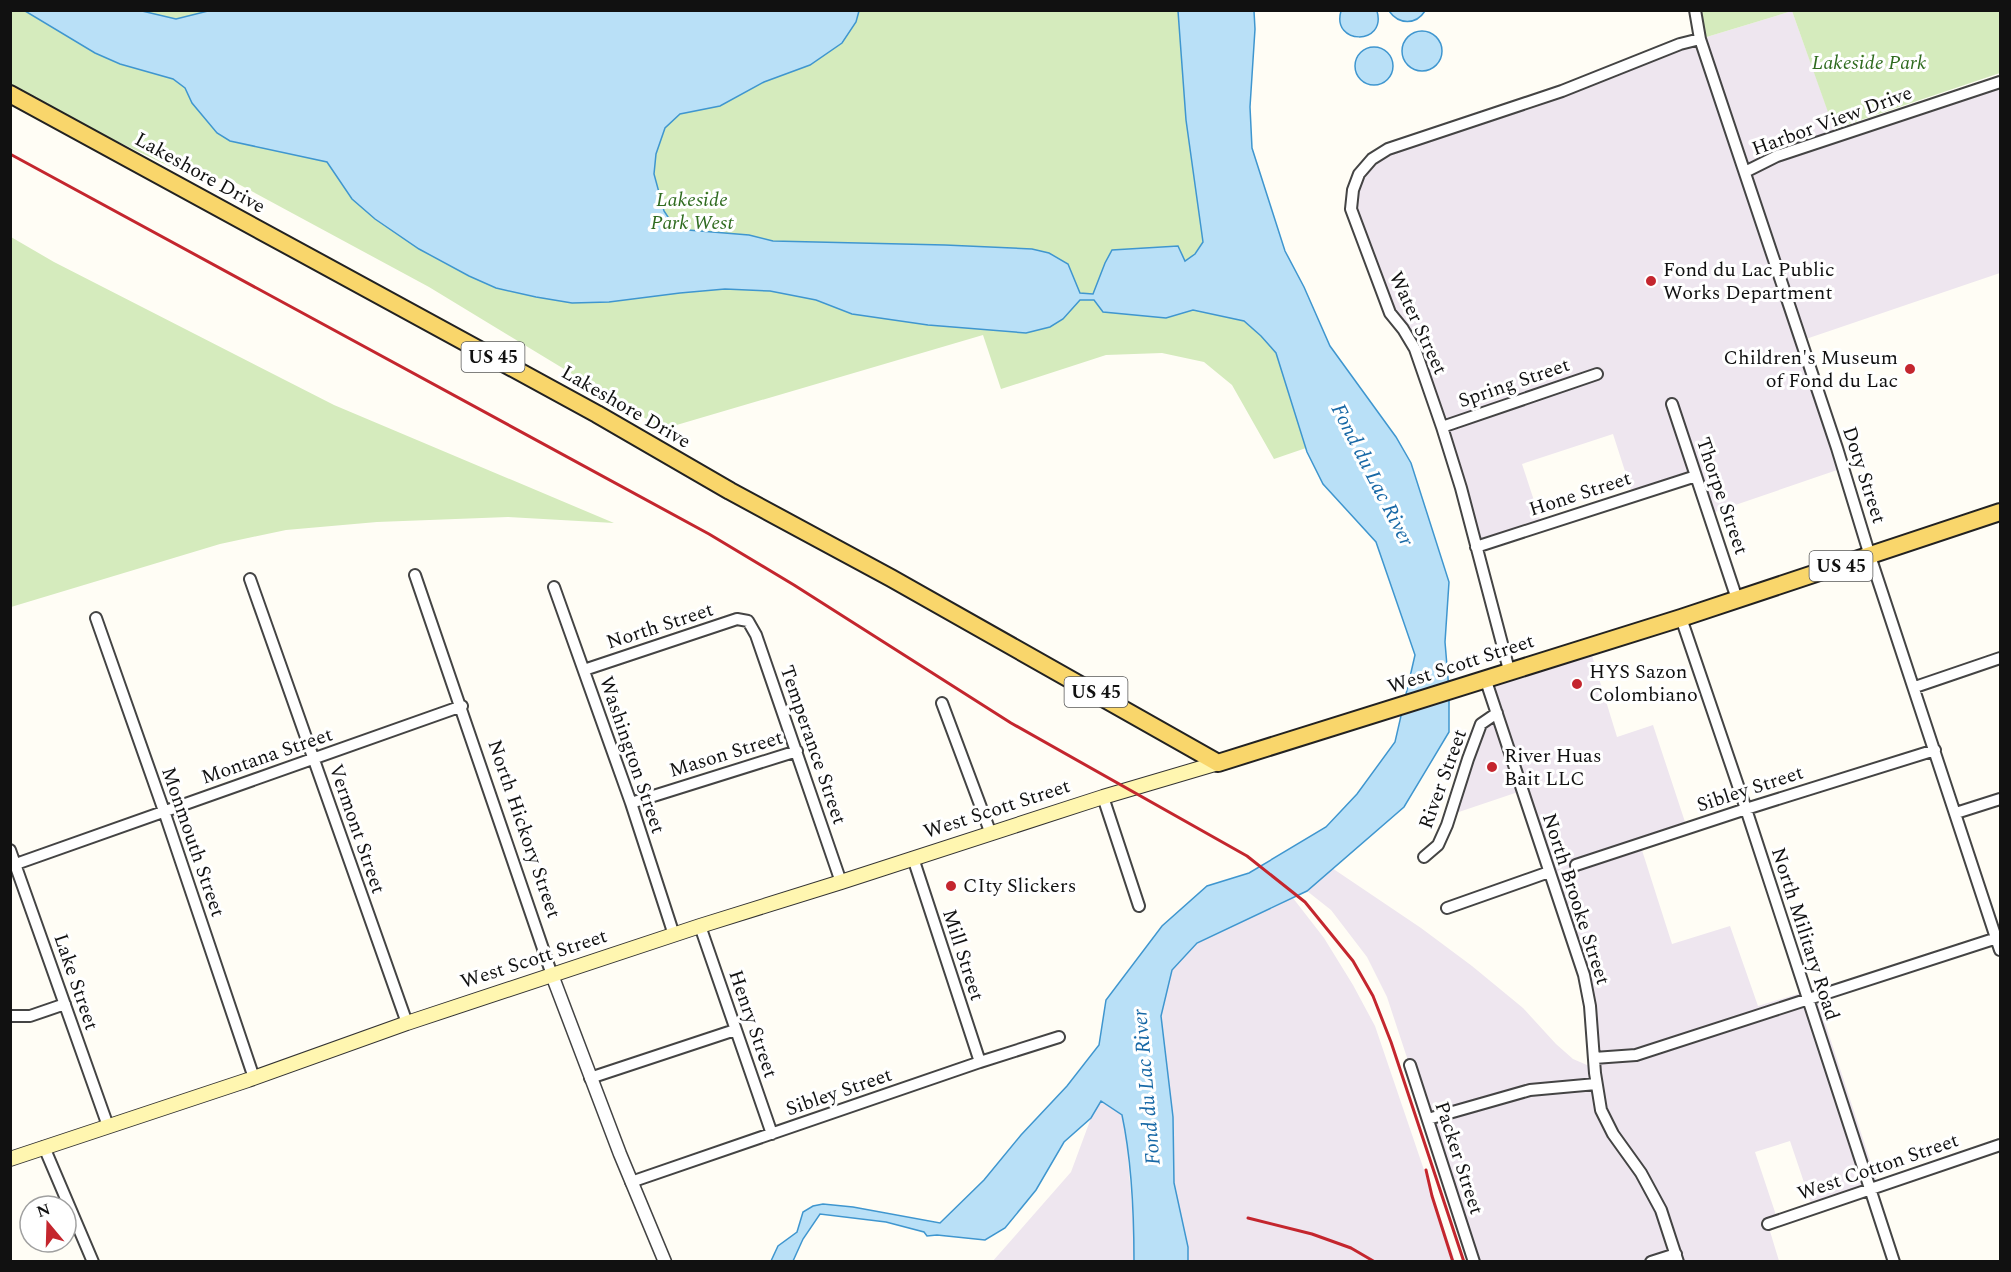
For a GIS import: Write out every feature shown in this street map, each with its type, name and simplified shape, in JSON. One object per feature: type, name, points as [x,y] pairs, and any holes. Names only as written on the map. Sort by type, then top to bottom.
[{"type":"main road","name":"Lakeshore Drive","points":[[10,94],[597,414],[730,491],[891,578],[1218,763]]},
{"type":"main road","name":"West Scott Street","points":[[10,1159],[254,1078],[406,1023],[700,926],[1103,797],[1681,618],[2001,512]]},
{"type":"street","name":"Doty Street","points":[[1695,10],[1700,39],[1837,448],[1870,556],[1999,938],[2001,950]]},
{"type":"street","name":"Water Street","points":[[1509,670],[1442,427],[1415,349],[1403,329],[1389,313],[1351,209],[1353,190],[1359,174],[1372,159],[1388,149],[1562,91],[1680,44],[1700,39]]},
{"type":"street","name":"Harbor View Drive","points":[[1745,172],[1777,156],[2001,82]]},
{"type":"street","name":"Spring Street","points":[[1442,427],[1596,374]]},
{"type":"street","name":"Thorpe Street","points":[[1672,404],[1737,599]]},
{"type":"street","name":"Hone Street","points":[[1476,547],[1696,476]]},
{"type":"street","name":"North Hickory Street","points":[[415,575],[462,706],[552,975],[590,1078],[664,1262]]},
{"type":"street","name":"Vermont Street","points":[[250,579],[406,1023]]},
{"type":"street","name":"Washington Street","points":[[554,587],[631,803],[674,935]]},
{"type":"street","name":"Monmouth Street","points":[[96,618],[254,1078]]},
{"type":"street","name":"North Military Road","points":[[1681,618],[1894,1262]]},
{"type":"street","name":"North Street","points":[[584,670],[737,620],[748,621]]},
{"type":"street","name":"Temperance Street","points":[[748,621],[756,635],[798,751],[841,882]]},
{"type":"street","points":[[1915,687],[2001,658]]},
{"type":"street","name":"North Brooke Street","points":[[1485,678],[1588,992],[1599,1104],[1607,1124],[1641,1173],[1661,1210],[1677,1258]]},
{"type":"street","points":[[942,703],[991,834]]},
{"type":"street","name":"Montana Street","points":[[16,864],[462,706]]},
{"type":"street","name":"River Street","points":[[1424,857],[1438,844],[1447,825],[1481,724],[1497,713]]},
{"type":"street","name":"Sibley Street","points":[[1576,865],[1935,750]]},
{"type":"street","name":"Mason Street","points":[[631,803],[798,751]]},
{"type":"street","points":[[1103,797],[1139,906]]},
{"type":"street","points":[[1956,813],[2001,799]]},
{"type":"street","name":"Lake Street","points":[[10,850],[108,1126]]},
{"type":"street","name":"Mill Street","points":[[913,858],[980,1062]]},
{"type":"street","points":[[1447,908],[1549,872]]},
{"type":"street","name":"Henry Street","points":[[700,926],[772,1134]]},
{"type":"street","points":[[1594,1058],[1636,1055],[1999,938]]},
{"type":"street","points":[[10,1016],[30,1016],[65,1004]]},
{"type":"street","points":[[590,1078],[735,1030]]},
{"type":"street","name":"Sibley Street","points":[[631,1182],[1059,1037]]},
{"type":"street","name":"Packer Street","points":[[1410,1065],[1474,1262]]},
{"type":"street","points":[[1428,1119],[1530,1090],[1596,1084]]},
{"type":"street","name":"West Cotton Street","points":[[1768,1224],[2001,1145]]},
{"type":"street","points":[[44,1147],[93,1262]]},
{"type":"street","points":[[1651,1262],[1677,1258]]},
{"type":"shaded area","points":[[1792,11],[1837,136],[2000,82],[2000,273],[1800,341],[1843,468],[1709,514],[1696,476],[1633,496],[1613,434],[1522,464],[1542,525],[1476,547],[1442,427],[1351,209],[1352,198],[1372,159],[1700,39]]},
{"type":"shaded area","points":[[1589,646],[1617,737],[1653,725],[1687,828],[1640,844],[1672,944],[1730,926],[1758,1006],[1814,989],[1880,1191],[1814,1212],[1790,1141],[1755,1152],[1779,1224],[1769,1228],[1779,1261],[1474,1261],[1387,997],[1367,957],[1331,910],[1307,891],[1332,868],[1421,928],[1472,966],[1523,1008],[1573,1059],[1594,1068],[1588,992],[1521,791],[1450,815],[1481,724],[1497,713],[1485,678]]},
{"type":"shaded area","points":[[1293,898],[1324,938],[1375,1026],[1455,1261],[1188,1261],[1188,1247],[1174,1183],[1173,1117],[1161,1016],[1172,970],[1197,943]]},
{"type":"shaded area","points":[[1101,1101],[1122,1115],[1134,1230],[1134,1261],[992,1262],[1071,1172],[1091,1118]]},
{"type":"green space","name":"Lakeside Park West","points":[[10,11],[1178,11],[1186,120],[1203,242],[1244,321],[1276,353],[1306,448],[1274,459],[1232,385],[1204,362],[1162,353],[1106,355],[1001,389],[983,335],[663,429],[429,287],[229,179],[192,177],[51,110],[11,88]]},
{"type":"green space","points":[[1695,11],[1792,11],[1700,39]]},
{"type":"green space","name":"Lakeside Park","points":[[1792,11],[2000,11],[2000,73],[1834,129]]},
{"type":"green space","points":[[11,237],[54,262],[334,405],[614,523],[508,517],[377,522],[286,530],[220,544],[11,607]]},
{"type":"water","name":"Fond du Lac River","points":[[212,10],[859,11],[856,22],[842,43],[810,65],[764,82],[720,106],[680,114],[665,128],[656,154],[654,174],[664,211],[676,229],[749,235],[773,241],[1032,249],[1049,253],[1068,264],[1080,293],[1093,294],[1112,250],[1178,246],[1185,261],[1195,254],[1203,242],[1186,120],[1178,11],[1254,11],[1250,107],[1252,148],[1285,251],[1330,346],[1396,437],[1411,463],[1449,582],[1445,642],[1449,690],[1449,732],[1404,807],[1307,891],[1197,943],[1172,970],[1161,1016],[1173,1117],[1174,1183],[1188,1247],[1188,1261],[1134,1261],[1132,1188],[1122,1115],[1101,1101],[1091,1118],[1064,1142],[1036,1190],[1005,1228],[985,1240],[927,1236],[924,1232],[886,1222],[820,1214],[803,1239],[793,1261],[771,1261],[778,1246],[797,1232],[803,1212],[813,1206],[823,1204],[853,1207],[940,1223],[984,1180],[1021,1135],[1067,1086],[1099,1045],[1106,1000],[1162,926],[1207,886],[1249,873],[1326,827],[1357,794],[1395,742],[1415,655],[1376,542],[1323,484],[1307,452],[1276,353],[1244,321],[1193,310],[1166,318],[1103,312],[1094,300],[1080,300],[1063,319],[1050,327],[1026,333],[928,325],[852,314],[816,300],[770,291],[725,289],[609,302],[572,303],[496,288],[419,249],[375,219],[352,199],[327,162],[230,141],[217,133],[192,103],[185,88],[173,79],[120,64],[95,53],[25,11],[142,11],[176,19]]},
{"type":"water","points":[[1341,11],[1377,11],[1378,22],[1374,31],[1367,35],[1359,37],[1351,35],[1344,30],[1340,22]]},
{"type":"water","points":[[1389,11],[1425,11],[1417,19],[1407,22],[1393,16]]},
{"type":"water","points":[[1422,31],[1436,37],[1442,51],[1436,65],[1422,71],[1408,65],[1402,51],[1408,37]]},
{"type":"water","points":[[1374,47],[1388,52],[1393,66],[1388,80],[1374,85],[1360,80],[1355,66],[1360,52]]},
{"type":"railway","points":[[10,154],[709,534],[794,585],[1011,723],[1247,856],[1305,902],[1353,961],[1373,996],[1391,1042],[1464,1262]]},
{"type":"railway","points":[[1426,1170],[1453,1262]]},
{"type":"railway","points":[[1248,1218],[1312,1234],[1351,1248],[1375,1262]]},
{"type":"place","name":"Fond du Lac Public Works Department","points":[[1651,281]]},
{"type":"place","name":"Children's Museum of Fond du Lac","points":[[1910,369]]},
{"type":"place","name":"HYS Sazon Colombiano","points":[[1577,684]]},
{"type":"place","name":"River Huas Bait LLC","points":[[1492,767]]},
{"type":"place","name":"CIty Slickers","points":[[951,886]]}]
